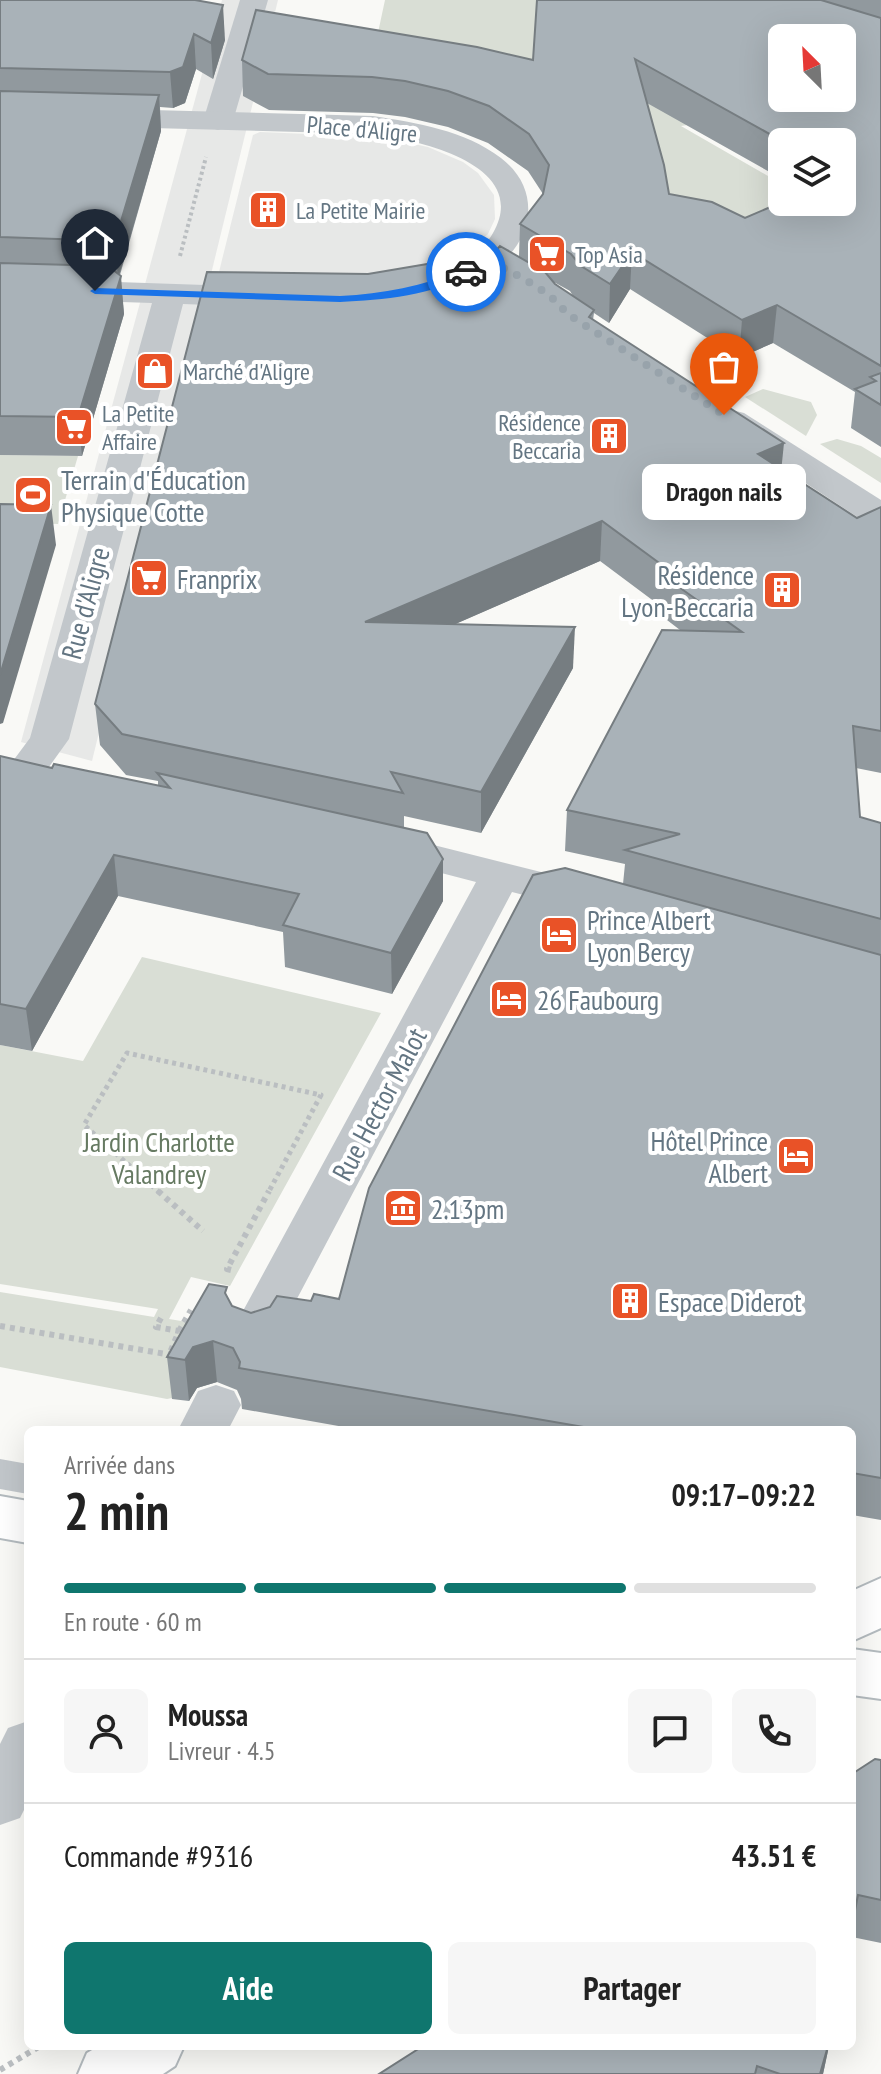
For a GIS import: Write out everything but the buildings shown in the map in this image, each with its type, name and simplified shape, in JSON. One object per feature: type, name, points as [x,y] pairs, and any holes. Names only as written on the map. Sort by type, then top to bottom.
[{"type":"main road","points":[[0,1517],[24,1521]]},
{"type":"main road","points":[[856,1616],[881,1600]]},
{"type":"main road","points":[[856,1673],[881,1676]]},
{"type":"main road","points":[[108,2074],[147,2050]]},
{"type":"street","points":[[213,134],[254,0]]},
{"type":"street","name":"Place d'Aligre","points":[[0,115],[213,134],[373,125],[423,133],[468,149],[501,174],[512,187],[516,201],[512,232],[500,266],[427,287]]},
{"type":"street","points":[[0,288],[173,281],[297,298]]},
{"type":"street","name":"Rue d'Aligre","points":[[14,766],[49,739],[173,281]]},
{"type":"street","points":[[711,406],[881,516]]},
{"type":"street","points":[[14,766],[73,779]]},
{"type":"street","points":[[348,838],[501,874],[623,908]]},
{"type":"street","name":"Rue Hector Malot","points":[[255,1333],[501,874]]},
{"type":"street","points":[[0,1800],[24,1753]]},
{"type":"lane","points":[[0,1474],[24,1478]]},
{"type":"path","points":[[173,281],[213,134]]},
{"type":"path","points":[[203,1231],[84,1125],[127,1053],[321,1095],[227,1269]]},
{"type":"path","points":[[169,1355],[191,1310]]},
{"type":"path","points":[[161,1318],[156,1327],[179,1331]]},
{"type":"path","points":[[0,1326],[181,1357]]},
{"type":"path","points":[[0,2070],[33,2050]]},
{"type":"shaded area","name":"Marché d'Aligre","points":[[222,0],[278,0],[92,761],[21,742]]},
{"type":"shaded area","name":"Marché d'Aligre","points":[[260,132],[381,137],[428,147],[463,162],[478,173],[494,195],[495,219],[488,234],[462,257],[419,276],[217,280],[253,135]]},
{"type":"green space","points":[[385,0],[537,0],[554,62],[370,70]]},
{"type":"green space","points":[[615,79],[768,96],[769,112],[681,126],[768,176],[768,216],[837,216],[846,221],[669,229]]},
{"type":"green space","points":[[763,389],[811,402],[817,415],[806,436],[745,397]]},
{"type":"green space","points":[[837,439],[861,446],[881,458],[881,483],[820,444]]},
{"type":"green space","name":"Terrain d'Éducation Physique Cotte","points":[[0,455],[78,456],[58,524],[0,522]]},
{"type":"green space","name":"Jardin Charlotte Valandrey","points":[[142,957],[381,1013],[230,1286],[191,1277],[169,1319],[212,1326],[172,1398],[167,1399],[0,1367],[0,1292],[154,1317],[158,1309],[0,1284],[0,1045],[83,1061]]},
{"type":"way so far","points":[[466,272],[489,260],[511,272],[557,301],[566,313],[724,415]]},
{"type":"place","name":"La Petite Mairie","points":[[268,210]]},
{"type":"place","name":"Top Asia","points":[[547,254]]},
{"type":"place","name":"Marché d'Aligre","points":[[155,371]]},
{"type":"place","name":"Dragon nails","points":[[724,415]]},
{"type":"place","name":"La Petite Affaire","points":[[74,427]]},
{"type":"place","name":"Résidence Beccaria","points":[[609,436]]},
{"type":"place","name":"Terrain d'Éducation Physique Cotte","points":[[33,495]]},
{"type":"place","name":"Franprix","points":[[149,578]]},
{"type":"place","name":"Résidence Lyon-Beccaria","points":[[782,590]]},
{"type":"place","name":"Prince Albert Lyon Bercy","points":[[559,935]]},
{"type":"place","name":"26 Faubourg","points":[[509,999]]},
{"type":"place","name":"Hôtel Prince Albert","points":[[796,1156]]},
{"type":"place","name":"2.13pm","points":[[403,1208]]},
{"type":"place","name":"Espace Diderot","points":[[630,1301]]},
{"type":"route","points":[[95,291],[340,299],[401,293],[466,272]]}]
